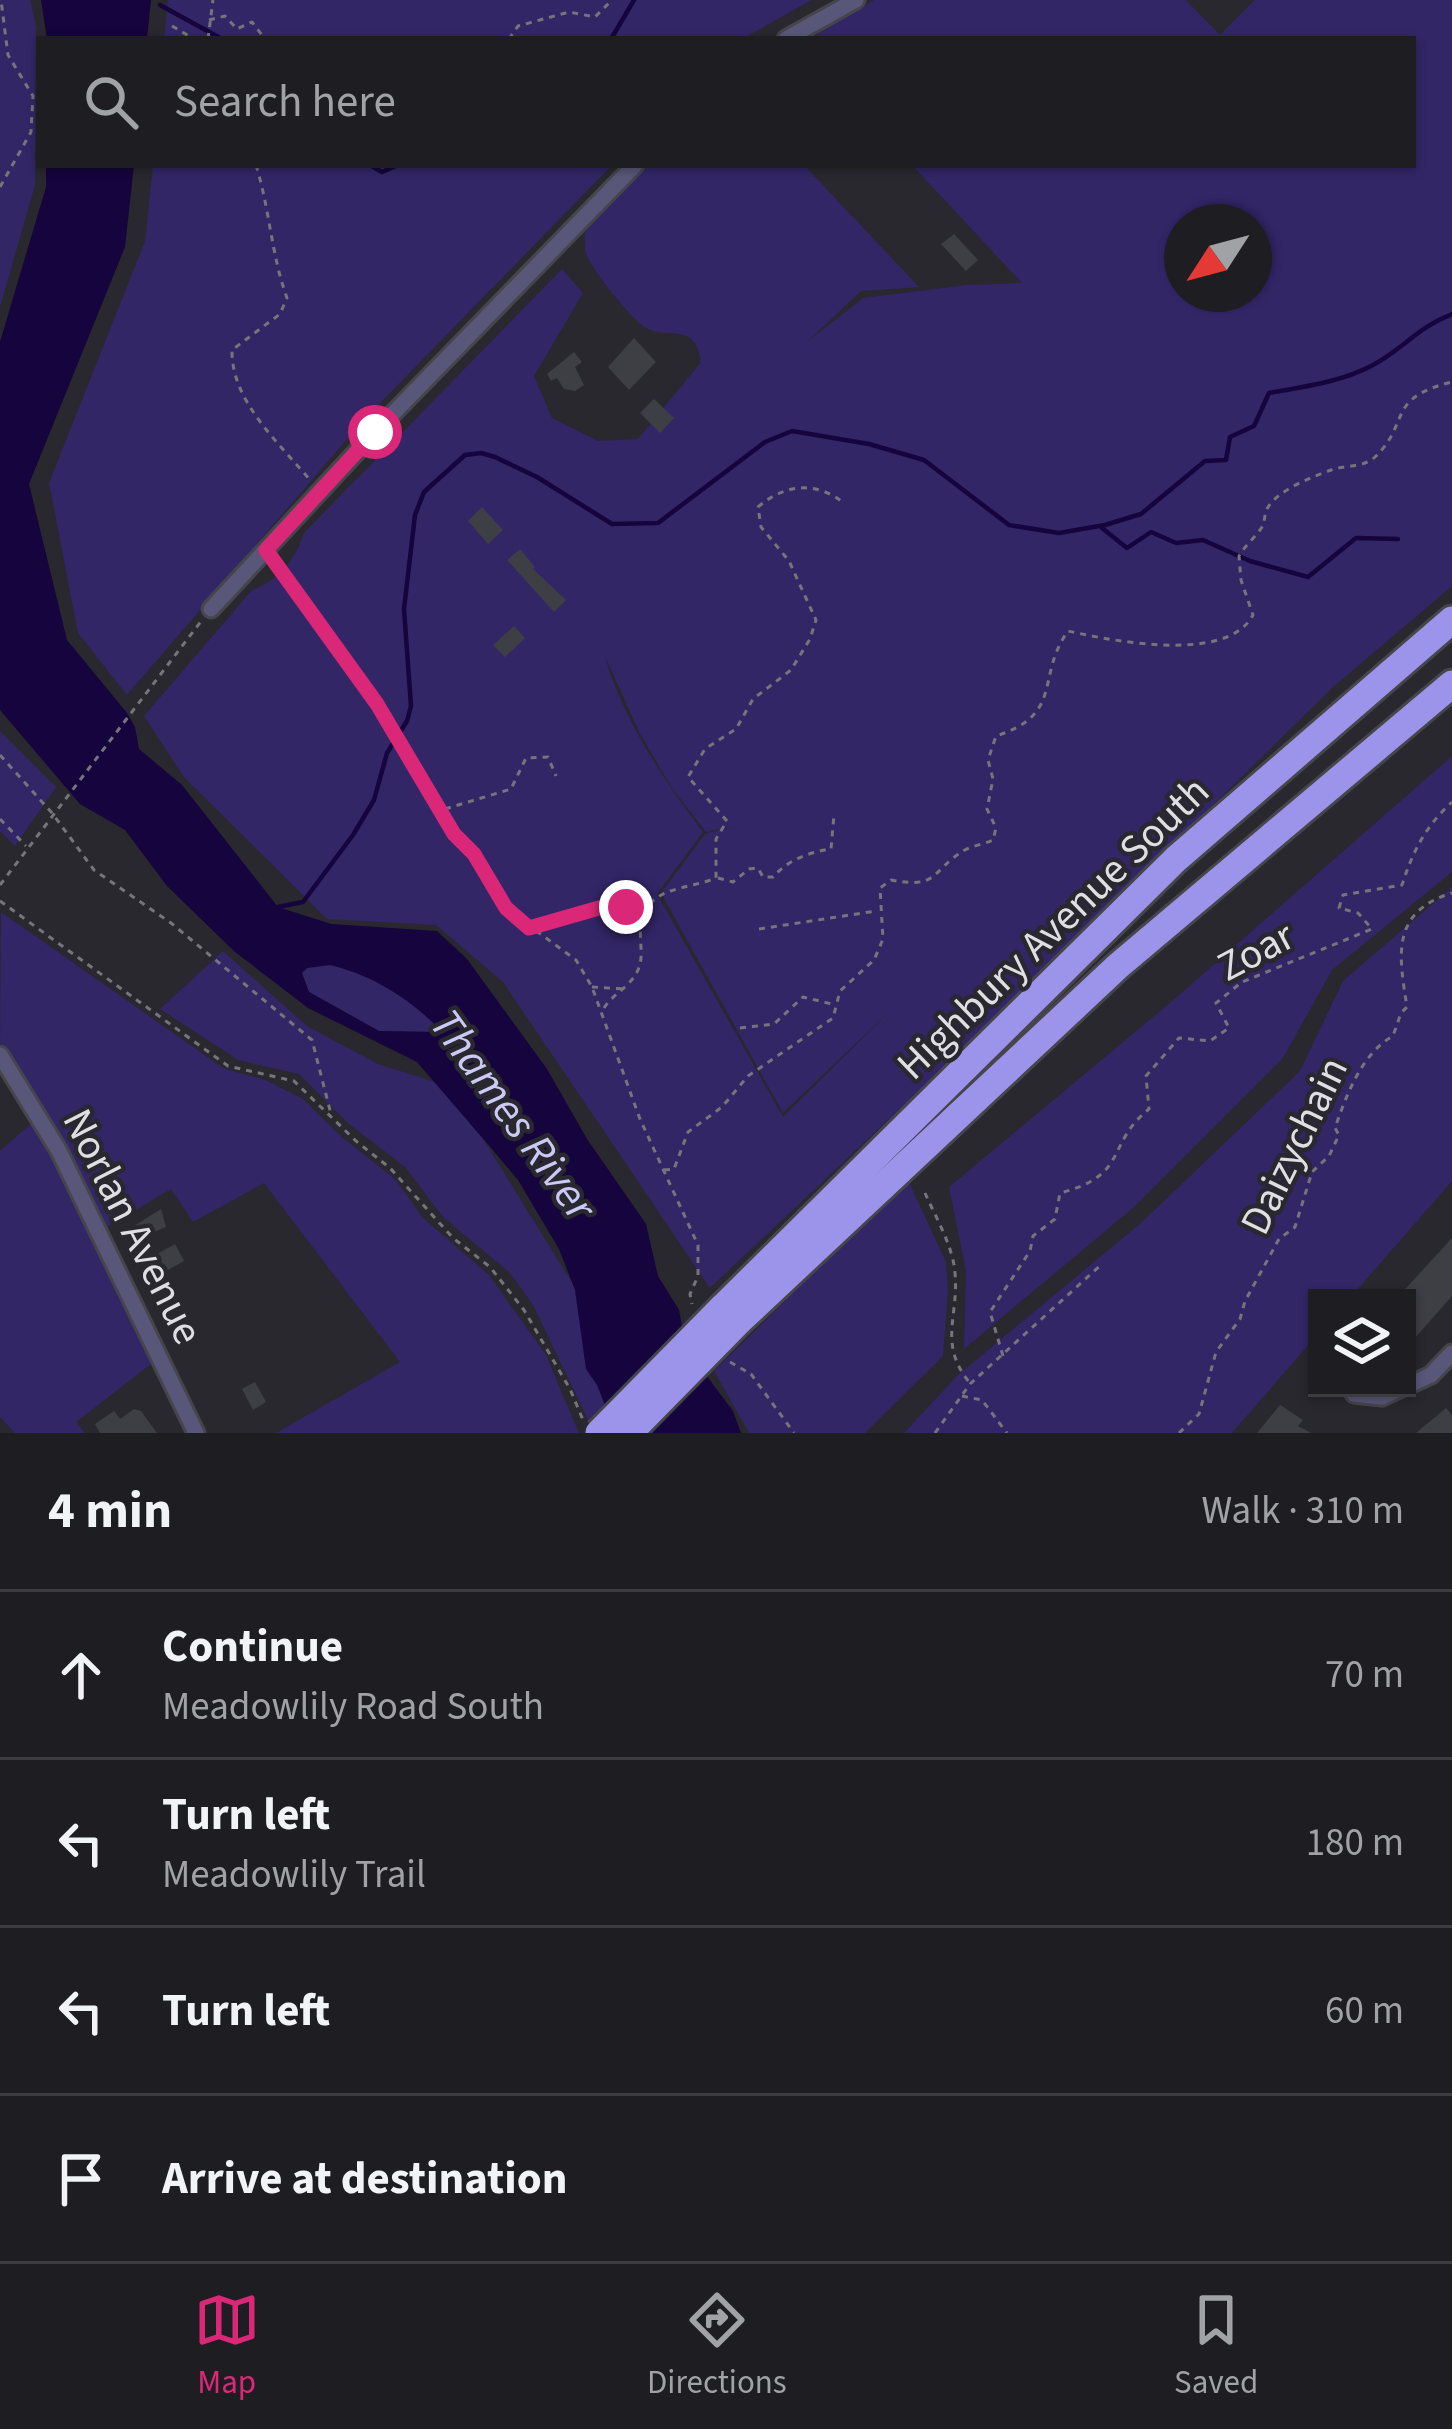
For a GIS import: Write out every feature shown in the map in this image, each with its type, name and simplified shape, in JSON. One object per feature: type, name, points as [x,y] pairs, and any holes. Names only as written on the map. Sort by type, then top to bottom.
[{"type":"highway","name":"Highbury Avenue South","points":[[730,1316],[1177,859],[1452,620]]},
{"type":"highway","name":"Highbury Avenue South","points":[[730,1316],[1118,966],[1452,684]]},
{"type":"highway","points":[[599,1433],[730,1316]]},
{"type":"highway","points":[[629,1433],[730,1316]]},
{"type":"street","points":[[791,36],[856,0]]},
{"type":"street","points":[[211,609],[631,168]]},
{"type":"street","name":"Norlan Avenue","points":[[0,1055],[59,1151],[196,1433]]},
{"type":"street","points":[[1416,1382],[1431,1376],[1452,1353]]},
{"type":"path","points":[[0,187],[31,132],[33,96],[8,55],[1,0]]},
{"type":"path","points":[[208,36],[213,0]]},
{"type":"path","points":[[511,36],[518,26],[569,12],[595,17],[612,0]]},
{"type":"path","points":[[209,20],[225,16],[237,29],[252,22],[263,36]]},
{"type":"path","points":[[172,26],[189,36]]},
{"type":"path","points":[[257,168],[267,201],[272,257],[287,298],[280,314],[232,350],[232,371],[243,397],[320,491]]},
{"type":"path","points":[[664,1169],[674,1169],[688,1132],[722,1107],[748,1076],[833,1018],[847,981],[874,960],[883,939],[880,888],[891,880],[920,885],[938,876],[962,852],[992,840],[996,828],[987,809],[993,778],[988,760],[996,736],[1020,728],[1042,707],[1057,646],[1068,631],[1107,640],[1209,645],[1230,636],[1250,623],[1253,615],[1239,556],[1262,528],[1275,499],[1310,478],[1362,465],[1375,457],[1400,410],[1427,388],[1452,382]]},
{"type":"path","points":[[716,878],[716,839],[727,821],[688,777],[705,749],[736,729],[753,700],[791,670],[811,639],[816,620],[789,561],[761,527],[758,507],[772,495],[807,488],[827,489],[845,504]]},
{"type":"path","points":[[266,550],[377,704],[454,834],[474,854],[506,908],[576,960],[592,987],[640,1120],[681,1214]]},
{"type":"path","points":[[0,885],[211,609]]},
{"type":"path","points":[[0,755],[53,811],[94,870],[171,923],[312,1040],[332,1117]]},
{"type":"path","points":[[443,809],[511,789],[526,758],[548,757],[556,776]]},
{"type":"path","name":"Zoar","points":[[1003,1356],[990,1312],[1030,1251],[1033,1236],[1054,1219],[1060,1193],[1091,1185],[1104,1174],[1134,1120],[1149,1109],[1146,1076],[1179,1038],[1210,1041],[1229,1028],[1216,1003],[1242,982],[1372,929],[1358,913],[1339,908],[1343,895],[1402,885],[1413,849],[1433,819],[1452,802]]},
{"type":"path","points":[[602,1012],[625,989],[640,964],[642,917],[652,901],[670,888],[695,887],[716,878],[733,882],[749,869],[758,868],[763,877],[773,877],[782,866],[831,849],[834,815]]},
{"type":"path","points":[[0,819],[27,847]]},
{"type":"path","name":"Daizychain","points":[[1179,1433],[1199,1414],[1216,1352],[1240,1319],[1256,1277],[1279,1239],[1295,1227],[1312,1172],[1329,1156],[1339,1135],[1335,1128],[1346,1096],[1380,1043],[1393,1036],[1407,1007],[1400,938],[1426,905],[1452,893]]},
{"type":"path","points":[[0,901],[228,1066],[294,1081],[390,1168],[453,1238],[490,1267],[524,1310],[570,1389],[588,1433]]},
{"type":"path","points":[[529,928],[606,906],[626,907],[642,917]]},
{"type":"path","points":[[759,929],[878,910]]},
{"type":"path","points":[[592,987],[625,989]]},
{"type":"path","points":[[740,1028],[774,1024],[803,997],[837,1006]]},
{"type":"path","points":[[925,1193],[956,1272],[950,1345],[955,1364],[970,1384]]},
{"type":"path","points":[[935,1433],[970,1384],[1102,1263]]},
{"type":"path","points":[[960,1396],[982,1400],[1007,1433]]},
{"type":"shaded area","points":[[0,0],[30,0],[36,26],[35,185],[0,307]]},
{"type":"shaded area","points":[[168,0],[812,0],[747,36],[164,36]]},
{"type":"shaded area","points":[[874,0],[1186,0],[1220,35],[1255,0],[1452,0],[1452,586],[1332,688],[1016,999],[710,1288],[503,982],[436,925],[327,919],[183,776],[144,716],[252,590],[285,568],[304,533],[562,269],[583,293],[534,376],[552,418],[598,441],[638,439],[701,362],[693,340],[652,331],[628,312],[585,250],[585,231],[645,168],[807,168],[919,287],[861,291],[807,342],[863,298],[1022,283],[915,168],[1416,168],[1416,36],[814,36]],"holes":[[[604,654],[640,734],[672,788],[706,832],[734,826],[705,834],[661,893],[783,1113],[892,1009],[783,1117],[657,894],[703,832],[673,791],[645,747]]]},
{"type":"shaded area","points":[[153,168],[609,168],[360,424],[127,695],[78,633],[49,483],[145,241]]},
{"type":"shaded area","points":[[0,731],[56,787],[15,846],[0,831]]},
{"type":"shaded area","points":[[1452,756],[1452,872],[1332,970],[1283,1058],[1133,1208],[964,1349],[966,1271],[949,1187],[1171,1002]]},
{"type":"shaded area","points":[[1452,887],[1452,1181],[1358,1289],[1308,1289],[1308,1345],[1232,1433],[904,1433],[958,1375],[1142,1222],[1300,1071],[1343,981]]},
{"type":"shaded area","points":[[1,912],[223,1068],[265,1080],[303,1099],[395,1179],[423,1218],[489,1275],[546,1355],[579,1433],[276,1433],[400,1362],[264,1183],[193,1222],[171,1189],[107,1227],[42,1104],[0,1042]]},
{"type":"shaded area","points":[[223,951],[307,1026],[378,1064],[451,1087],[590,1312],[618,1393],[589,1422],[533,1305],[510,1273],[443,1217],[405,1167],[349,1124],[299,1074],[238,1060],[160,1009]]},
{"type":"shaded area","points":[[330,965],[392,990],[443,1033],[379,1031],[309,992],[302,973]]},
{"type":"shaded area","points":[[35,1120],[151,1364],[76,1422],[85,1433],[15,1433],[0,1417],[0,1151]]},
{"type":"shaded area","points":[[908,1180],[946,1262],[943,1356],[865,1433],[749,1433],[714,1371]]},
{"type":"water","points":[[41,0],[151,0],[147,36],[47,36]]},
{"type":"water","name":"Thames River","points":[[46,168],[134,168],[125,247],[29,484],[67,640],[127,713],[139,749],[182,785],[278,907],[331,924],[437,931],[467,959],[547,1069],[587,1139],[646,1224],[658,1276],[679,1310],[683,1331],[703,1371],[733,1411],[741,1433],[616,1433],[586,1369],[575,1290],[559,1249],[518,1180],[491,1148],[417,1062],[308,1008],[234,951],[167,886],[125,830],[80,804],[0,710],[0,342],[46,187]],"holes":[[[330,965],[391,990],[442,1032],[379,1031],[309,992],[302,973]]]},
{"type":"building","points":[[954,234],[978,260],[966,271],[941,244]]},
{"type":"building","points":[[634,338],[656,362],[629,390],[608,367]]},
{"type":"building","points":[[574,352],[582,362],[575,367],[584,385],[575,391],[564,389],[557,378],[551,381],[547,374]]},
{"type":"building","points":[[654,399],[674,418],[660,433],[640,413]]},
{"type":"building","points":[[482,507],[503,530],[488,544],[468,521]]},
{"type":"building","points":[[520,549],[533,569],[566,600],[554,612],[507,560]]},
{"type":"building","points":[[514,626],[525,638],[505,657],[493,645]]},
{"type":"building","points":[[161,1209],[166,1227],[140,1238],[134,1226]]},
{"type":"building","points":[[1452,1238],[1452,1296],[1416,1337],[1416,1289],[1405,1289]]},
{"type":"building","points":[[175,1244],[184,1261],[159,1275],[150,1258]]},
{"type":"building","points":[[255,1382],[266,1402],[253,1410],[242,1389]]},
{"type":"building","points":[[1280,1405],[1303,1420],[1298,1426],[1311,1433],[1257,1433]]},
{"type":"building","points":[[1446,1408],[1452,1415],[1452,1433],[1416,1433]]},
{"type":"building","points":[[134,1409],[141,1411],[157,1433],[100,1433],[95,1424],[114,1411],[120,1419]]},
{"type":"waterway","points":[[613,36],[634,0]]},
{"type":"waterway","points":[[160,5],[217,36]]},
{"type":"waterway","points":[[375,168],[382,172],[391,168]]},
{"type":"waterway","points":[[278,907],[303,902],[353,835],[374,800],[387,753],[407,721],[411,706],[404,609],[415,515],[424,492],[465,455],[495,457],[612,524],[658,523],[765,442],[792,431],[869,444],[924,460],[1009,525],[1059,533],[1141,514],[1205,461],[1226,460],[1230,437],[1254,426],[1269,393],[1359,372],[1452,314]]},
{"type":"waterway","points":[[1102,528],[1127,548],[1151,532],[1176,543],[1203,540],[1250,561],[1308,577],[1356,538],[1398,539]]},
{"type":"route","points":[[375,432],[266,550],[377,704],[454,834],[474,854],[506,908],[529,928],[606,906],[626,907]]}]
